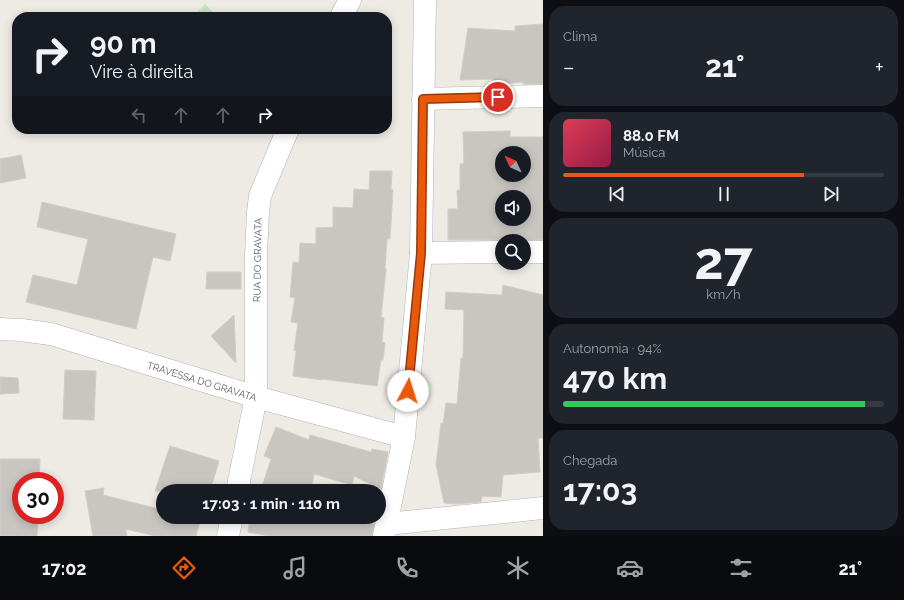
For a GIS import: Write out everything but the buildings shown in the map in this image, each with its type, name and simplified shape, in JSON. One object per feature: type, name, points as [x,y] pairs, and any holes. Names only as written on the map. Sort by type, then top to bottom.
[{"type":"street","points":[[344,12],[350,0]]},
{"type":"street","points":[[425,0],[421,253],[404,438],[385,530],[543,508]]},
{"type":"street","points":[[423,99],[543,96]]},
{"type":"street","name":"RUA DO GRAVATA","points":[[238,484],[256,397],[256,255],[260,196],[286,134]]},
{"type":"street","points":[[421,253],[495,252]]},
{"type":"street","points":[[531,252],[543,252]]},
{"type":"street","name":"TRAVESSA DO GRAVATA","points":[[0,328],[51,334],[256,397],[404,438]]},
{"type":"street","points":[[228,536],[231,524]]},
{"type":"green space","points":[[205,4],[213,12],[198,12]]},
{"type":"route","points":[[408,391],[421,253],[423,99],[498,97]]}]
